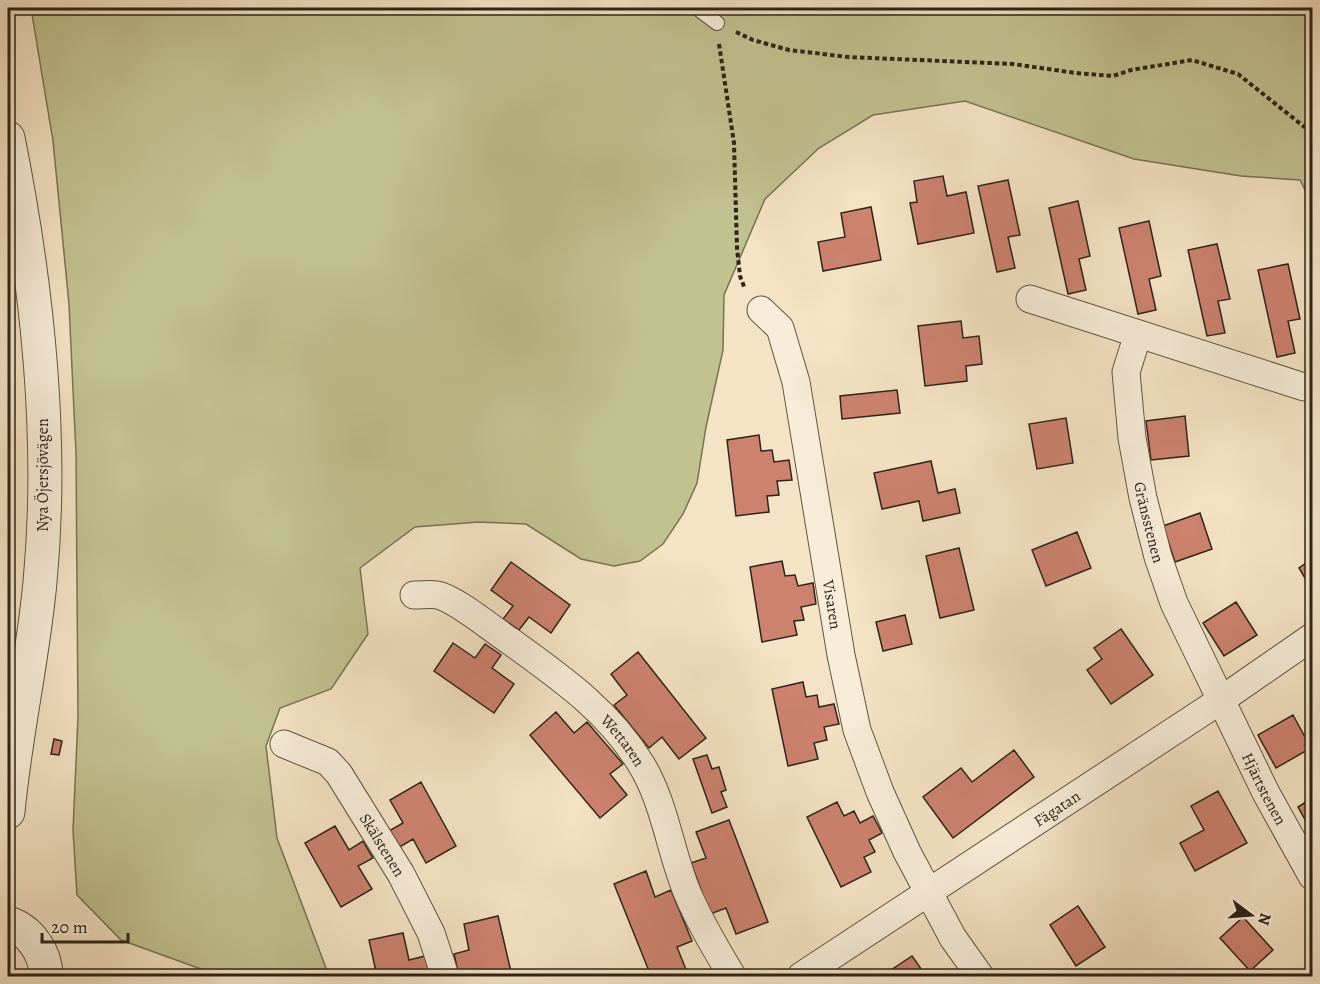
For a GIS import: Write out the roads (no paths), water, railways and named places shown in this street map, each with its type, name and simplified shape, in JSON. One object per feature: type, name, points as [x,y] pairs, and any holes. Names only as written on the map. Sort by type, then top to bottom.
[{"type":"street","name":"Nya Öjersjövägen","points":[[8,138],[32,289],[46,480],[40,582],[8,812]]},
{"type":"street","points":[[1030,299],[1304,387]]},
{"type":"street","name":"Visaren","points":[[761,310],[780,328],[796,382],[841,655],[857,730],[880,792],[928,893],[953,938],[980,976]]},
{"type":"street","name":"Gränsstenen","points":[[1138,334],[1126,372],[1132,438],[1143,498],[1158,557],[1174,603],[1221,700]]},
{"type":"street","name":"Wettaren","points":[[414,595],[439,596],[462,608],[552,671],[596,706],[627,742],[643,766],[654,790],[687,892],[732,976]]},
{"type":"street","name":"Fägatan","points":[[801,976],[1221,700],[1312,637]]},
{"type":"street","name":"Hjärtstenen","points":[[1221,700],[1266,793],[1312,876]]},
{"type":"street","name":"Skälstenen","points":[[285,744],[328,762],[339,774],[401,874],[431,933],[445,976]]},
{"type":"street","points":[[8,923],[15,925],[30,936],[41,951],[46,976]]},
{"type":"lane","points":[[697,8],[717,22]]}]
